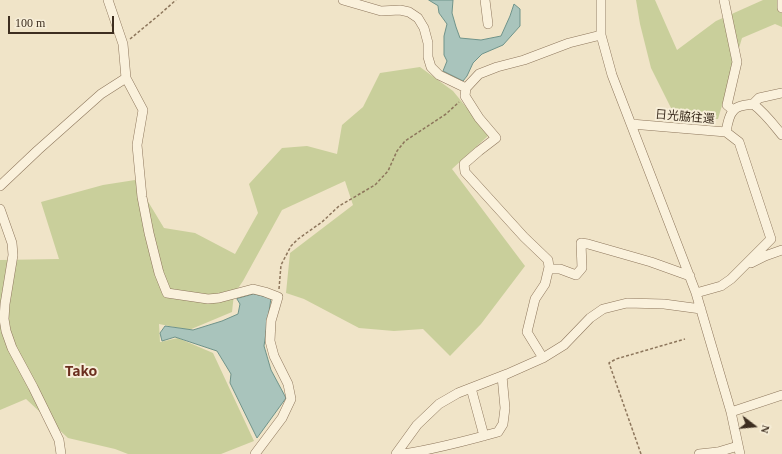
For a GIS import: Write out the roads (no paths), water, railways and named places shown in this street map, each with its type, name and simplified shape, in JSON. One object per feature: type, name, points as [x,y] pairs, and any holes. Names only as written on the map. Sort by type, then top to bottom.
[{"type":"street","points":[[108,0],[123,44],[126,78],[143,110],[137,145],[142,197],[159,273],[167,293],[208,299],[219,298],[253,289],[278,297],[271,320],[270,340],[274,356],[288,384],[291,400],[282,418],[255,454]]},
{"type":"street","points":[[343,0],[381,11],[400,10],[409,12],[418,18],[424,28],[428,43],[428,57],[431,67],[439,75],[465,92],[479,118],[496,138],[464,164],[465,172],[524,237],[548,260],[549,269],[545,284],[535,299],[527,332],[543,358]]},
{"type":"street","points":[[485,0],[488,24]]},
{"type":"street","points":[[601,0],[601,35],[612,75],[696,293],[731,412],[739,450],[699,454]]},
{"type":"street","points":[[724,0],[737,62],[728,105],[733,110]]},
{"type":"street","points":[[782,0],[782,8]]},
{"type":"street","points":[[465,92],[479,74],[497,67],[524,60],[569,43],[601,35]]},
{"type":"street","points":[[0,186],[101,94],[126,78]]},
{"type":"street","points":[[726,132],[727,124],[733,110],[753,104],[759,98],[782,93]]},
{"type":"street","points":[[753,104],[765,115],[782,135]]},
{"type":"street","name":"日光脇往還","points":[[631,124],[726,132],[739,142],[771,239],[731,279],[721,286],[696,293]]},
{"type":"street","points":[[0,209],[12,243],[13,255],[5,304],[4,319],[6,331],[12,348],[59,440],[61,454]]},
{"type":"street","points":[[549,269],[560,268],[576,275],[582,268],[581,243],[652,262],[690,276]]},
{"type":"street","points":[[731,279],[753,262],[782,250]]},
{"type":"street","points":[[396,454],[417,425],[438,404],[458,393],[543,358],[564,345],[590,318],[603,309],[627,303],[664,304],[701,309]]},
{"type":"street","points":[[403,454],[498,432],[503,424],[505,408],[502,376]]},
{"type":"street","points":[[470,388],[484,436]]},
{"type":"street","points":[[731,412],[782,395]]},
{"type":"water","points":[[429,0],[453,0],[452,13],[460,38],[481,40],[501,36],[514,4],[520,9],[520,26],[503,45],[482,54],[473,63],[463,81],[443,71],[447,61],[444,55],[444,36],[447,24],[439,13],[438,6]]},
{"type":"water","points":[[254,294],[271,298],[264,346],[271,370],[286,398],[257,438],[230,383],[231,374],[217,351],[175,337],[162,341],[160,333],[165,326],[193,330],[222,321],[238,314],[240,304],[237,299]]},
{"type":"district","name":"Tako","points":[[81,371]]}]
